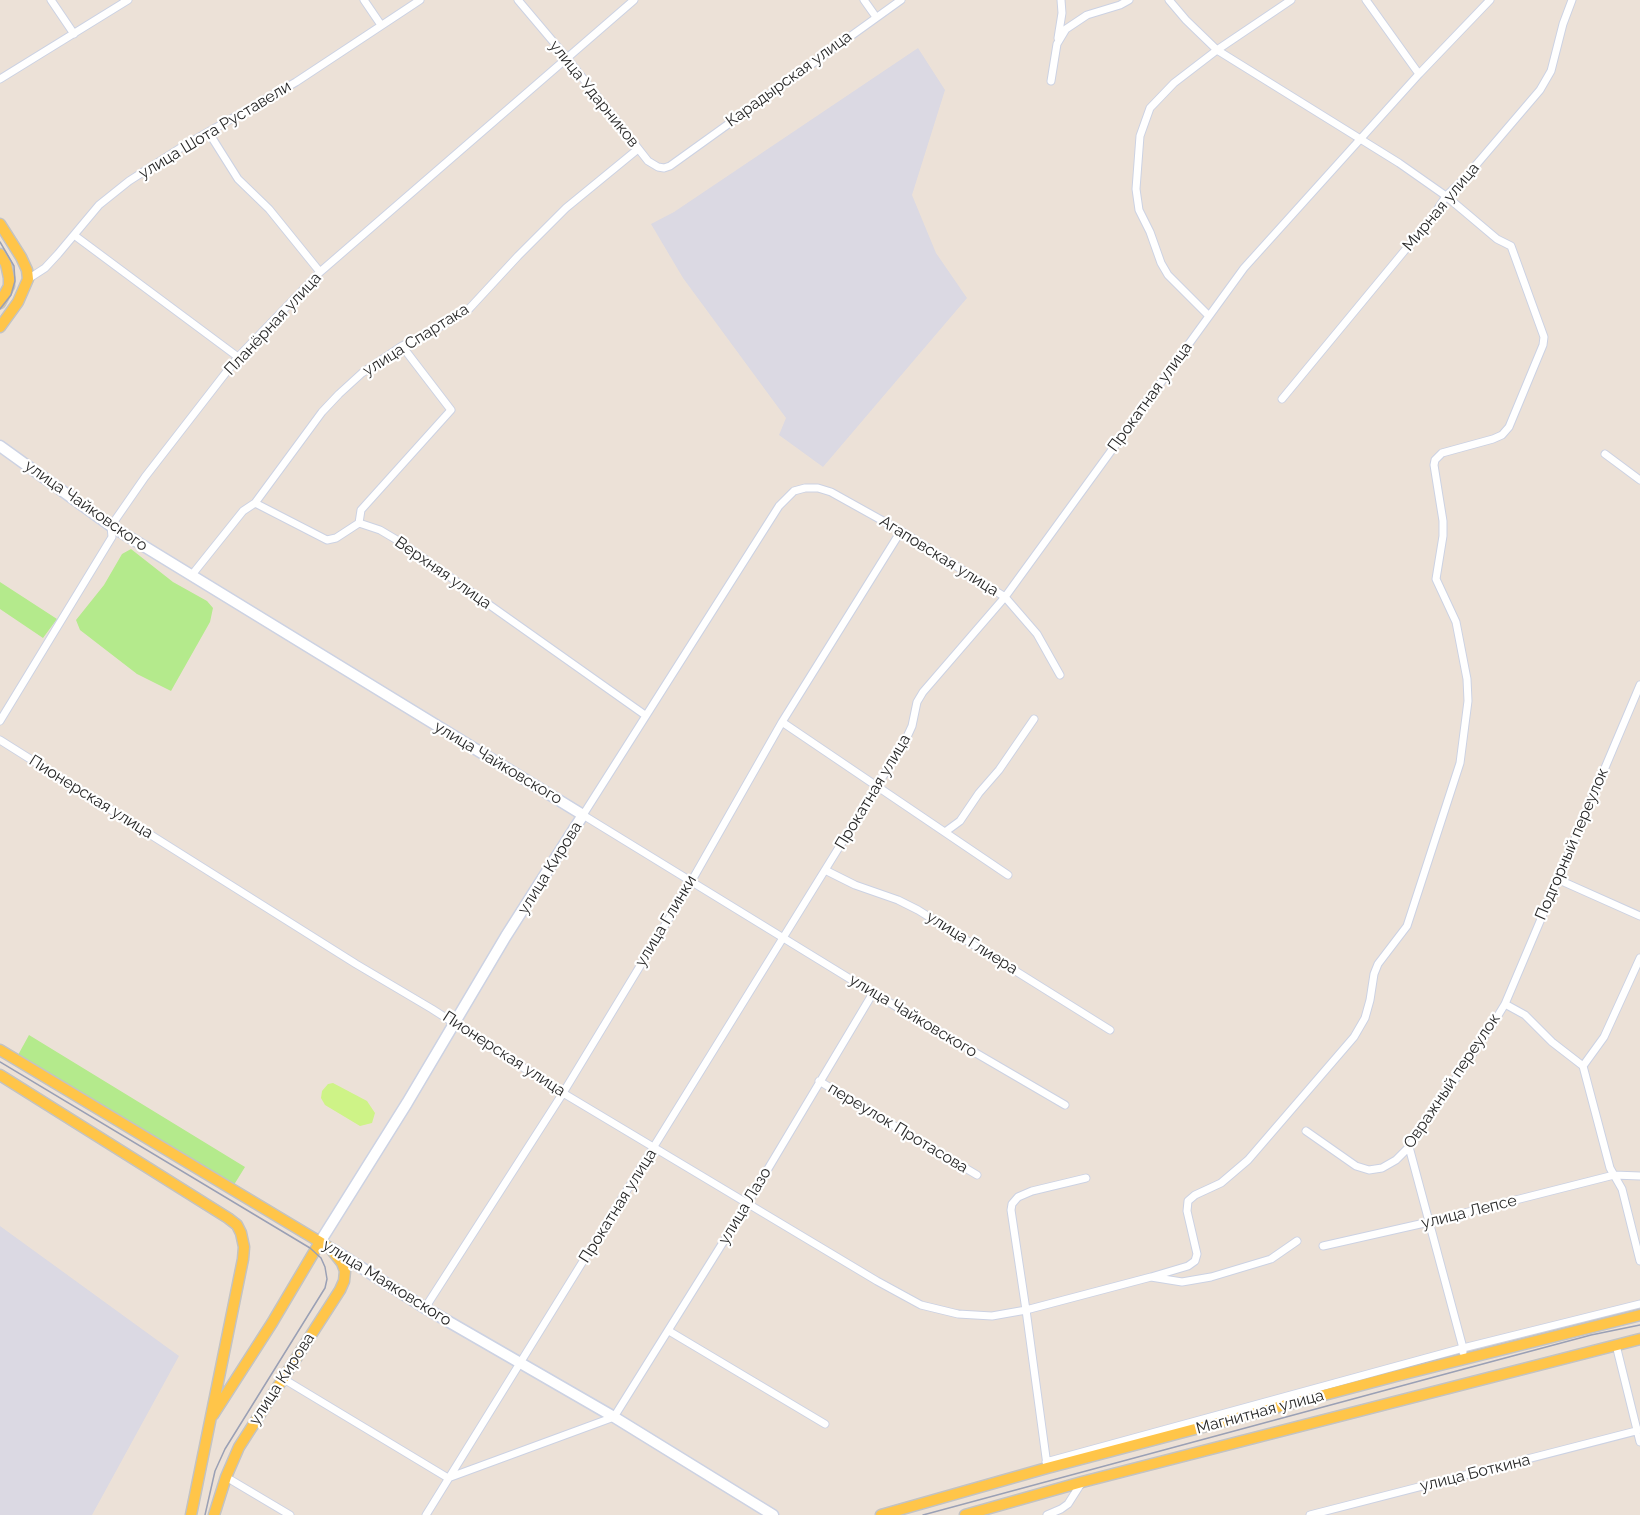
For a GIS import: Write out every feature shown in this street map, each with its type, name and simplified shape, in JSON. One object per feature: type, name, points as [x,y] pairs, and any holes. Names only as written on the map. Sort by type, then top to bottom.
[{"type":"main road","points":[[0,224],[21,257],[28,279],[18,302],[0,327]]},
{"type":"main road","points":[[0,254],[6,264],[9,286],[0,303]]},
{"type":"main road","name":"улица Чайковского","points":[[0,446],[111,526],[583,815]]},
{"type":"main road","name":"улица Кирова","points":[[320,1242],[506,936],[583,815]]},
{"type":"main road","name":"улица Маяковского","points":[[0,1050],[330,1248],[425,1308],[614,1417],[773,1515]]},
{"type":"main road","points":[[0,1076],[166,1178],[237,1225],[244,1247],[243,1259],[191,1515]]},
{"type":"main road","points":[[209,1422],[320,1242]]},
{"type":"main road","name":"улица Кирова","points":[[214,1515],[226,1476],[239,1447],[344,1281],[345,1272],[342,1263],[330,1248]]},
{"type":"main road","name":"Магнитная улица","points":[[881,1515],[1046,1465],[1640,1315]]},
{"type":"main road","name":"Магнитная улица","points":[[965,1515],[1082,1482],[1640,1339]]},
{"type":"street","points":[[51,0],[74,34]]},
{"type":"street","points":[[0,79],[128,0]]},
{"type":"street","points":[[364,0],[381,25]]},
{"type":"street","name":"улица Шота Руставели","points":[[28,279],[45,268],[99,205],[129,181],[182,147],[296,82],[420,0]]},
{"type":"street","name":"улица Ударников","points":[[518,0],[648,161],[658,167],[670,166],[678,160]]},
{"type":"street","name":"Планёрная улица","points":[[0,721],[112,537],[111,526],[145,477],[238,357],[320,272],[634,0]]},
{"type":"street","points":[[864,0],[876,17]]},
{"type":"street","name":"Карадырская улица","points":[[678,160],[901,0]]},
{"type":"street","points":[[1051,81],[1062,13],[1061,0]]},
{"type":"street","points":[[1057,44],[1066,29],[1087,15],[1129,0]]},
{"type":"street","points":[[1026,1310],[1151,1277],[1188,1266],[1195,1261],[1197,1254],[1187,1210],[1188,1201],[1195,1195],[1221,1183],[1248,1160],[1361,1028],[1378,964],[1407,926],[1460,764],[1468,701],[1467,679],[1456,622],[1436,579],[1443,521],[1435,460],[1442,453],[1493,439],[1502,435],[1509,428],[1543,345],[1544,337],[1511,246],[1497,239],[1446,196],[1360,138],[1217,50],[1169,0]]},
{"type":"street","points":[[1209,316],[1165,269],[1139,210],[1136,189],[1140,136],[1150,108],[1174,83],[1217,50],[1291,0]]},
{"type":"street","points":[[1366,0],[1419,74]]},
{"type":"street","name":"Прокатная улица","points":[[426,1515],[878,786],[910,732],[914,709],[922,693],[1005,597],[1244,268],[1360,138],[1490,0]]},
{"type":"street","name":"Мирная улица","points":[[1282,399],[1434,215],[1446,196],[1464,179],[1545,82],[1554,61],[1563,24],[1572,0]]},
{"type":"street","points":[[209,133],[238,179],[269,209],[320,272]]},
{"type":"street","name":"улица Спартака","points":[[191,576],[243,511],[255,503],[328,406],[362,373],[402,346],[468,310],[566,208],[638,149]]},
{"type":"street","points":[[74,235],[238,357]]},
{"type":"street","points":[[255,503],[327,540],[332,540],[359,524],[361,510],[451,410],[402,346]]},
{"type":"street","points":[[1605,454],[1640,480]]},
{"type":"street","name":"Агаповская улица","points":[[785,497],[794,491],[806,488],[826,490],[902,531],[1005,597],[1024,616],[1037,634],[1060,675]]},
{"type":"street","name":"улица Кирова","points":[[583,815],[785,497]]},
{"type":"street","name":"Верхняя улица","points":[[359,524],[381,530],[402,543],[645,715]]},
{"type":"street","name":"улица Глинки","points":[[425,1308],[563,1093],[691,882],[782,722],[902,531]]},
{"type":"street","name":"Подгорный переулок","points":[[1505,1004],[1630,704],[1640,685]]},
{"type":"street","points":[[1630,704],[1640,708]]},
{"type":"street","points":[[945,832],[960,821],[1034,719]]},
{"type":"street","points":[[782,722],[1008,875]]},
{"type":"street","name":"Пионерская улица","points":[[0,740],[563,1093],[877,1281],[921,1305],[958,1314],[992,1316],[1026,1310]]},
{"type":"street","name":"улица Чайковского","points":[[583,815],[873,993],[1065,1105]]},
{"type":"street","name":"улица Глиера","points":[[825,870],[862,888],[898,900],[918,910],[1110,1030]]},
{"type":"street","points":[[1557,879],[1640,916]]},
{"type":"street","points":[[1583,1066],[1604,1037],[1640,958]]},
{"type":"street","name":"улица Лазо","points":[[614,1417],[747,1204],[873,993]]},
{"type":"street","points":[[1505,1004],[1525,1015],[1552,1042],[1583,1066],[1610,1168],[1622,1189],[1640,1261]]},
{"type":"street","name":"Овражный переулок","points":[[1306,1131],[1356,1166],[1369,1170],[1382,1168],[1396,1160],[1409,1147],[1505,1004]]},
{"type":"street","name":"переулок Протасова","points":[[819,1081],[977,1175]]},
{"type":"street","points":[[1409,1147],[1463,1348],[1461,1360]]},
{"type":"street","name":"улица Лепсе","points":[[1323,1246],[1429,1222],[1614,1175],[1640,1176]]},
{"type":"street","points":[[1086,1178],[1018,1197],[1012,1204],[1011,1217],[1026,1310],[1046,1465],[1463,1348],[1640,1304]]},
{"type":"street","points":[[1151,1277],[1170,1282],[1211,1277],[1271,1259],[1297,1241]]},
{"type":"street","points":[[669,1331],[825,1424]]},
{"type":"street","points":[[1616,1345],[1640,1442]]},
{"type":"street","points":[[282,1378],[448,1478],[614,1417]]},
{"type":"street","name":"улица Боткина","points":[[1310,1515],[1638,1431]]},
{"type":"street","points":[[226,1476],[290,1515]]},
{"type":"street","points":[[1047,1515],[1068,1504],[1082,1482]]},
{"type":"shaded area","points":[[918,48],[945,90],[912,195],[936,253],[967,298],[823,467],[779,435],[786,418],[683,278],[651,224],[674,212]]},
{"type":"shaded area","points":[[0,1226],[179,1356],[92,1515],[0,1515]]},
{"type":"green space","points":[[131,549],[173,582],[207,601],[213,608],[210,622],[171,691],[137,674],[80,630],[76,620],[104,585],[122,554]]},
{"type":"green space","points":[[0,582],[57,619],[43,638],[0,609]]},
{"type":"green space","points":[[29,1035],[245,1167],[232,1188],[18,1055]]},
{"type":"green space","points":[[333,1083],[367,1101],[375,1113],[372,1123],[360,1126],[325,1105],[321,1098],[322,1091],[328,1084]]},
{"type":"tram line","points":[[0,242],[14,266],[15,281],[11,295],[0,309]]},
{"type":"tram line","points":[[0,1062],[310,1248],[321,1258],[327,1279],[325,1288],[225,1449],[215,1471],[205,1515]]},
{"type":"tram line","points":[[923,1515],[1591,1335],[1640,1325]]}]
